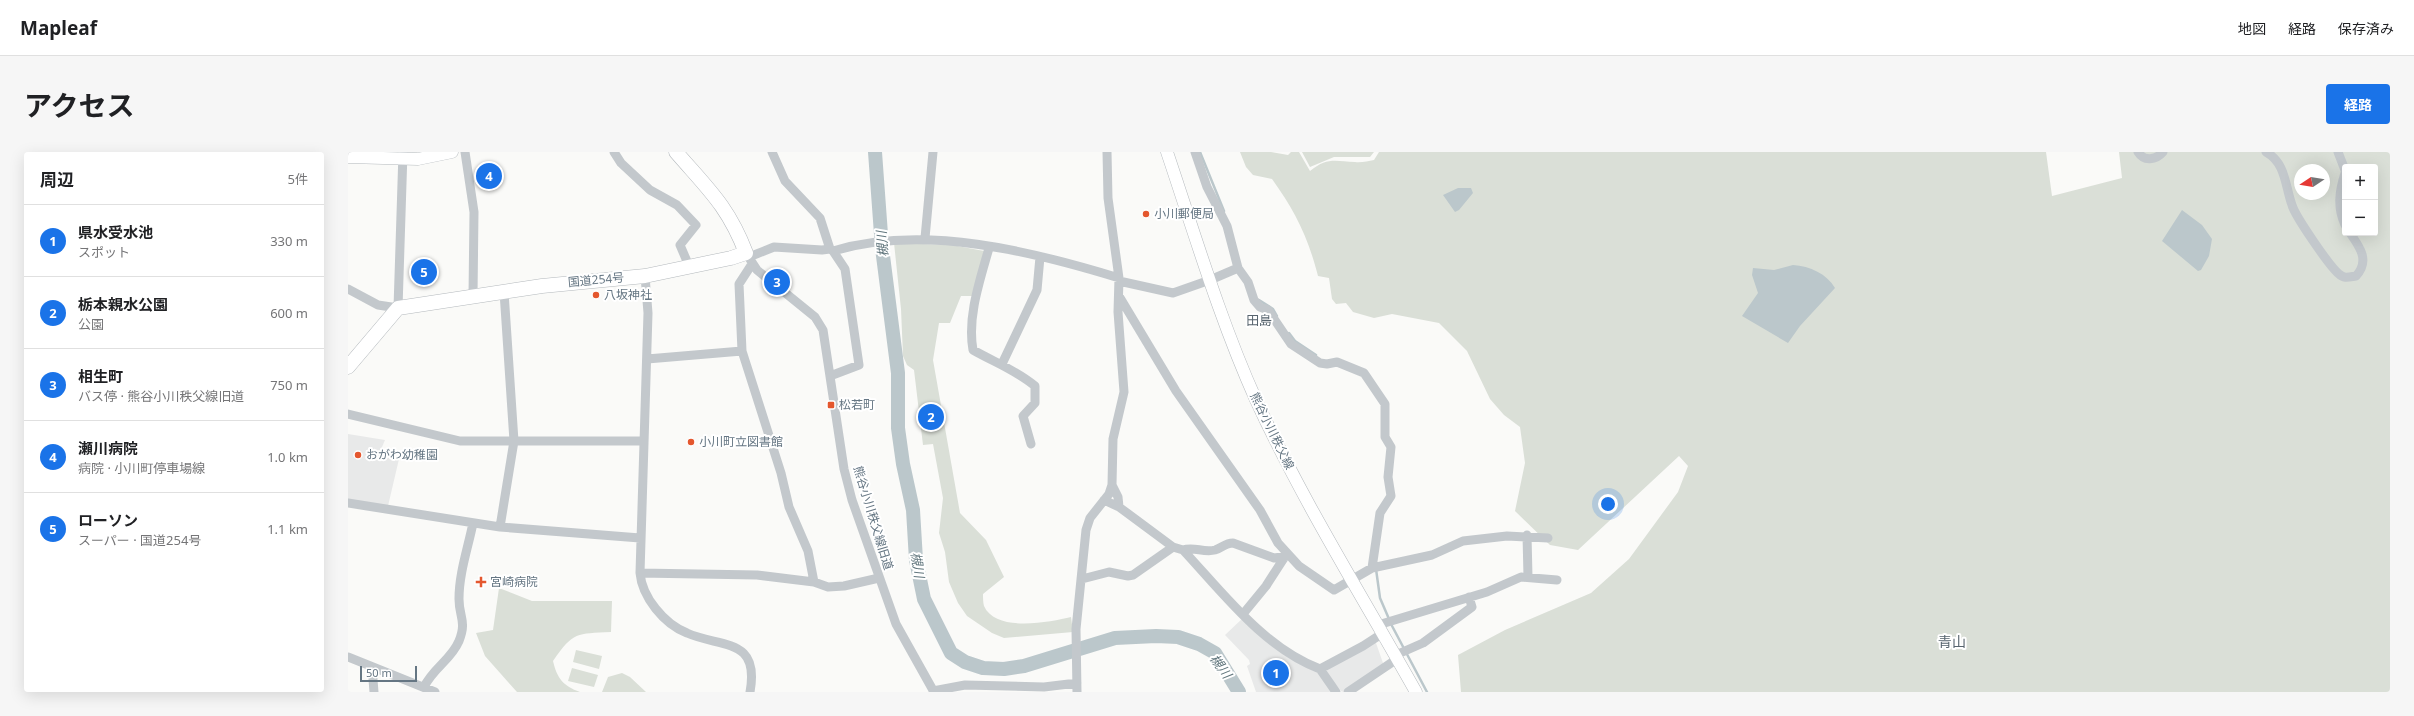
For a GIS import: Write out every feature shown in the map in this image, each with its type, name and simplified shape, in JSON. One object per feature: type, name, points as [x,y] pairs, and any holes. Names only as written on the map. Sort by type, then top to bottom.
[{"type":"highway","points":[[676,152],[721,202],[734,224],[749,258]]},
{"type":"highway","name":"国道254号","points":[[398,308],[577,281],[645,276],[731,258],[749,258]]},
{"type":"highway","points":[[348,367],[398,308]]},
{"type":"main road","points":[[348,157],[404,155],[432,158],[452,152]]},
{"type":"main road","name":"熊谷小川秩父線","points":[[1167,152],[1237,355],[1270,428],[1352,579],[1398,656],[1416,692]]},
{"type":"street","points":[[465,152],[474,225],[473,296]]},
{"type":"street","points":[[614,152],[621,163],[650,190],[677,206],[696,225],[680,245],[689,266]]},
{"type":"street","points":[[772,152],[785,181],[820,218],[832,250],[845,269],[859,365],[830,376]]},
{"type":"street","points":[[925,238],[933,152]]},
{"type":"street","points":[[1107,152],[1108,198],[1119,280],[1118,312],[1124,392],[1112,439],[1112,485],[1118,497],[1119,507]]},
{"type":"street","points":[[1195,152],[1207,187],[1227,226],[1238,268],[1248,282],[1254,300],[1260,307],[1268,310],[1291,344],[1320,363],[1327,364],[1336,362],[1364,373],[1385,404],[1385,437],[1391,447],[1388,477],[1391,496],[1380,513],[1372,568]]},
{"type":"street","points":[[2138,152],[2147,159],[2153,159],[2163,152]]},
{"type":"street","points":[[2266,152],[2280,164],[2296,215],[2328,261],[2339,274],[2347,278],[2356,276],[2363,266],[2364,260],[2357,242],[2352,236]]},
{"type":"street","points":[[2338,152],[2343,159],[2344,164]]},
{"type":"street","points":[[348,289],[378,305],[398,308],[404,155]]},
{"type":"street","points":[[2342,188],[2339,201],[2339,213],[2342,219]]},
{"type":"street","points":[[814,582],[808,551],[789,507],[781,473],[742,351],[739,284],[749,258],[774,247],[832,250],[860,244],[925,238],[1040,257],[1119,280],[1172,292],[1210,280],[1238,268]]},
{"type":"street","points":[[989,248],[976,297],[971,340],[973,350],[990,360],[1002,364],[1035,386],[1035,403],[1023,416],[1031,444]]},
{"type":"street","points":[[1002,364],[1037,290],[1040,257]]},
{"type":"street","name":"熊谷小川秩父線旧道","points":[[749,258],[763,276],[815,317],[825,340],[844,469],[852,500],[879,578],[904,641],[933,692]]},
{"type":"street","points":[[645,276],[648,313],[640,538],[640,573],[645,593],[669,622],[686,633],[731,644],[743,653],[751,675],[750,692]]},
{"type":"street","points":[[500,527],[514,441],[504,292]]},
{"type":"street","points":[[1119,296],[1176,391],[1260,510],[1286,557],[1334,590],[1372,568],[1432,555],[1463,541],[1527,535],[1548,538]]},
{"type":"street","points":[[647,359],[742,351]]},
{"type":"street","points":[[348,414],[460,441],[644,441]]},
{"type":"street","points":[[933,692],[965,686],[1077,687],[1076,629],[1086,530],[1090,518],[1104,500],[1112,485]]},
{"type":"street","points":[[1104,500],[1119,507],[1173,547],[1183,550],[1257,628],[1296,658],[1320,669],[1336,692]]},
{"type":"street","points":[[348,503],[500,527],[640,538]]},
{"type":"street","points":[[424,688],[438,665],[452,654],[464,624],[459,600],[462,568],[472,523]]},
{"type":"street","points":[[1527,535],[1528,577]]},
{"type":"street","points":[[1183,550],[1191,547],[1216,550],[1226,543],[1233,543],[1274,558],[1286,557]]},
{"type":"street","points":[[1082,579],[1109,572],[1128,576],[1133,575],[1173,547]]},
{"type":"street","points":[[1243,614],[1266,586],[1286,557]]},
{"type":"street","points":[[640,573],[735,574],[814,582],[828,587],[844,586],[879,578]]},
{"type":"street","points":[[1320,669],[1364,646],[1381,629],[1521,577],[1557,580]]},
{"type":"street","points":[[1348,692],[1398,656],[1422,643],[1472,608],[1469,597]]},
{"type":"street","points":[[348,656],[435,692]]},
{"type":"street","points":[[372,667],[374,692]]},
{"type":"street","points":[[1044,687],[1055,692]]},
{"type":"shaded area","points":[[1240,152],[1271,152],[1288,155],[1291,152],[1299,152],[1310,171],[1321,164],[1331,161],[1360,162],[1374,160],[1379,152],[2046,152],[2052,196],[2122,178],[2119,152],[2390,152],[2390,692],[1461,692],[1458,655],[1505,630],[1591,593],[1629,559],[1678,492],[1688,466],[1679,456],[1578,550],[1550,545],[1515,511],[1525,463],[1520,427],[1504,415],[1490,399],[1467,351],[1439,323],[1392,314],[1374,318],[1353,312],[1346,303],[1336,304],[1332,299],[1329,278],[1318,276],[1310,249],[1300,225],[1280,191],[1272,179],[1253,175],[1246,167]]},
{"type":"shaded area","points":[[1302,152],[1374,152],[1370,157],[1334,157],[1310,167]]},
{"type":"shaded area","points":[[1458,188],[1471,188],[1473,193],[1459,210],[1455,212],[1443,195]]},
{"type":"shaded area","points":[[2182,210],[2202,225],[2212,239],[2209,256],[2201,270],[2198,271],[2162,241]]},
{"type":"shaded area","points":[[894,243],[952,245],[984,251],[973,296],[961,296],[950,323],[939,323],[933,360],[960,513],[986,540],[1004,577],[983,594],[984,606],[990,614],[1000,620],[1024,624],[1071,617],[1073,632],[1004,638],[992,633],[967,616],[958,603],[949,582],[945,552],[939,533],[943,498],[933,444],[923,445],[914,370],[907,365],[903,356],[901,309]]},
{"type":"shaded area","points":[[1793,265],[1812,269],[1823,275],[1835,288],[1800,326],[1788,343],[1742,316],[1758,293],[1752,275],[1753,268],[1774,270]]},
{"type":"shaded area","points":[[348,434],[385,440],[379,454],[399,459],[388,506],[348,500]]},
{"type":"shaded area","points":[[499,588],[532,601],[612,601],[611,632],[583,634],[571,639],[553,661],[562,681],[569,687],[580,692],[517,692],[485,656],[476,633],[493,630]]},
{"type":"shaded area","points":[[1244,617],[1318,672],[1332,692],[1256,692],[1247,666],[1250,664],[1249,660],[1225,635]]},
{"type":"shaded area","points":[[1374,642],[1376,643],[1383,663],[1381,668],[1342,692],[1325,672],[1336,663]]},
{"type":"shaded area","points":[[576,650],[602,656],[599,669],[573,662]]},
{"type":"shaded area","points":[[572,668],[598,675],[594,687],[568,681]]},
{"type":"shaded area","points":[[622,673],[630,677],[646,692],[602,692],[608,677]]},
{"type":"waterway","name":"槻川","points":[[875,152],[882,248],[898,373],[898,428],[903,464],[913,510],[916,560],[924,599],[951,653],[965,662],[983,668],[1004,669],[1024,666],[1115,638],[1156,636],[1178,637],[1199,644],[1215,653],[1239,692]]},
{"type":"waterway","points":[[1200,152],[1224,211]]},
{"type":"waterway","points":[[1259,300],[1273,309],[1277,316]]},
{"type":"waterway","points":[[1289,333],[1295,341],[1316,355]]},
{"type":"waterway","points":[[1376,569],[1380,598],[1389,619]]},
{"type":"waterway","points":[[1391,624],[1427,692]]},
{"type":"place","name":"瀬川病院","points":[[489,176]]},
{"type":"place","name":"小川郵便局","points":[[1146,214]]},
{"type":"place","name":"ローソン","points":[[424,272]]},
{"type":"place","name":"相生町","points":[[777,282]]},
{"type":"place","name":"八坂神社","points":[[596,295]]},
{"type":"place","name":"松若町","points":[[831,405]]},
{"type":"place","name":"栃本親水公園","points":[[931,417]]},
{"type":"place","name":"小川町立図書館","points":[[691,442]]},
{"type":"place","name":"おがわ幼稚園","points":[[358,455]]},
{"type":"place","name":"宮崎病院","points":[[481,582]]},
{"type":"place","name":"県水受水池","points":[[1276,673]]},
{"type":"district","name":"田島","points":[[1259,320]]},
{"type":"district","name":"青山","points":[[1952,642]]}]
